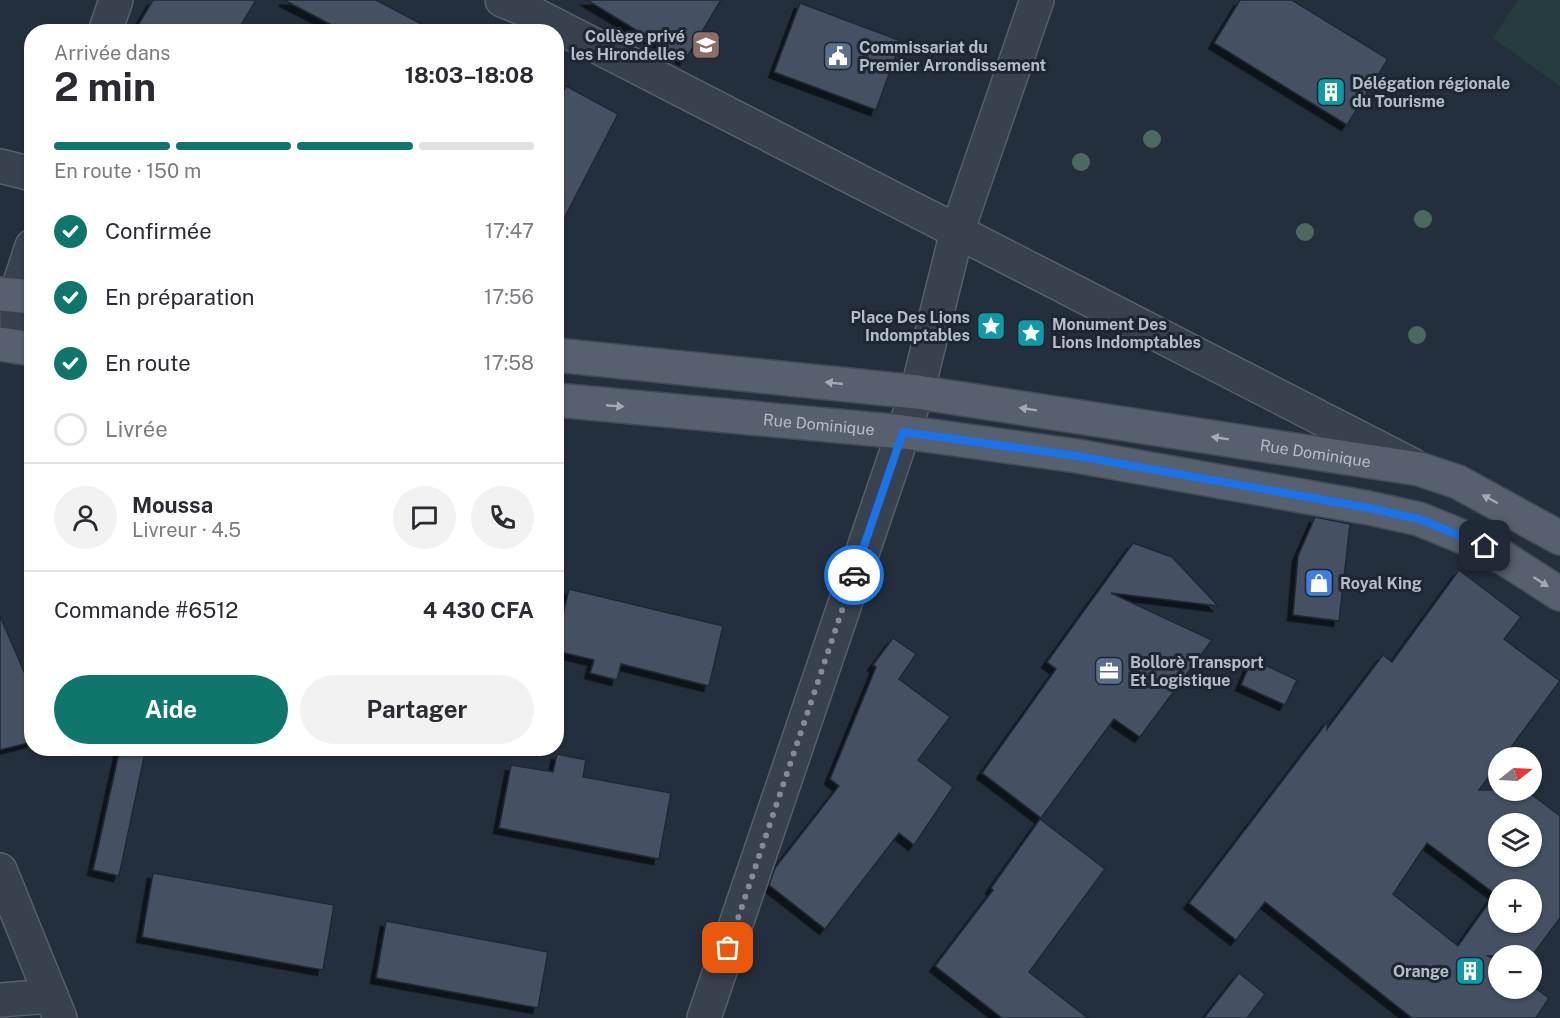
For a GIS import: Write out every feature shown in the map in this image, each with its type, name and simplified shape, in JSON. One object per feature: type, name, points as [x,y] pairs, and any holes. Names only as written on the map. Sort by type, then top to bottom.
[{"type":"main road","name":"Rue Dominique","points":[[564,356],[917,392],[1419,469],[1458,482],[1560,538]]},
{"type":"main road","name":"Rue Dominique","points":[[564,401],[903,432],[1077,456],[1250,486],[1419,519],[1485,546],[1560,594]]},
{"type":"main road","points":[[1250,486],[1257,444]]},
{"type":"street","points":[[108,24],[116,0]]},
{"type":"street","points":[[704,1018],[917,392],[957,232],[1037,0]]},
{"type":"street","points":[[513,13],[535,24]]},
{"type":"street","points":[[564,38],[957,232],[1419,469]]},
{"type":"street","points":[[0,166],[24,172]]},
{"type":"street","points":[[17,347],[16,295],[24,270]]},
{"type":"street","points":[[0,870],[56,1007],[0,1000]]},
{"type":"green space","points":[[1518,0],[1560,0],[1560,86],[1493,38]]},
{"type":"building","points":[[153,0],[256,0],[242,24],[139,24]]},
{"type":"building","points":[[284,0],[376,0],[422,24],[330,24]]},
{"type":"building","points":[[587,0],[721,0],[685,60]]},
{"type":"building","name":"Délégation régionale du Tourisme","points":[[1240,0],[1292,0],[1388,59],[1347,125],[1214,43]]},
{"type":"building","name":"Commissariat du Premier Arrondissement","points":[[800,3],[901,41],[876,110],[774,72]]},
{"type":"building","points":[[566,86],[618,114],[564,219],[564,90]]},
{"type":"building","name":"Royal King","points":[[1315,517],[1350,524],[1339,621],[1293,615],[1298,556]]},
{"type":"building","points":[[1133,543],[1172,557],[1218,606],[1111,593],[1212,640],[1140,737],[1114,719],[1041,818],[982,773],[1056,669],[1047,662]]},
{"type":"building","points":[[1459,570],[1521,617],[1504,639],[1560,681],[1511,747],[1488,747],[1488,778],[1479,790],[1488,790],[1488,801],[1540,801],[1560,816],[1560,918],[1540,945],[1488,945],[1488,999],[1542,999],[1542,993],[1549,998],[1536,1018],[1412,1018],[1265,902],[1236,940],[1189,903],[1328,721],[1327,729],[1383,655],[1392,662]],"holes":[[[1427,843],[1488,889],[1488,879],[1542,879],[1542,933],[1488,933],[1488,904],[1458,946],[1393,894]]]},
{"type":"building","points":[[569,589],[723,626],[709,686],[621,664],[617,680],[590,673],[594,660],[564,653],[564,610]]},
{"type":"building","points":[[0,616],[24,672],[24,744],[0,750]]},
{"type":"building","points":[[893,638],[916,654],[899,679],[950,717],[918,760],[953,787],[914,845],[899,833],[825,929],[769,885],[775,868],[839,786],[830,779],[876,667],[873,665]]},
{"type":"building","points":[[1252,659],[1297,680],[1285,705],[1241,685]]},
{"type":"building","points":[[564,755],[586,760],[583,777],[671,793],[659,859],[499,828],[511,765],[553,772],[557,756]]},
{"type":"building","points":[[118,756],[144,756],[119,876],[93,870]]},
{"type":"building","points":[[1040,819],[1105,869],[1029,972],[1088,1018],[1002,1018],[935,966],[993,890],[991,888]]},
{"type":"building","points":[[153,873],[334,905],[323,970],[142,937]]},
{"type":"building","points":[[386,921],[548,952],[538,1008],[376,978]]},
{"type":"building","points":[[1239,973],[1265,994],[1247,1018],[1204,1018]]},
{"type":"way so far","points":[[728,948],[854,575]]},
{"type":"place","name":"Collège privé les Hirondelles","points":[[706,45]]},
{"type":"place","name":"Commissariat du Premier Arrondissement","points":[[838,56]]},
{"type":"place","name":"Délégation régionale du Tourisme","points":[[1331,92]]},
{"type":"place","name":"Place Des Lions Indomptables","points":[[991,326]]},
{"type":"place","name":"Monument Des Lions Indomptables","points":[[1031,333]]},
{"type":"place","name":"Royal King","points":[[1319,583]]},
{"type":"place","name":"Bollorè Transport Et Logistique","points":[[1109,671]]},
{"type":"place","name":"Orange","points":[[1470,971]]},
{"type":"route","points":[[854,575],[903,432],[1077,456],[1369,508],[1419,519],[1485,546]]}]
